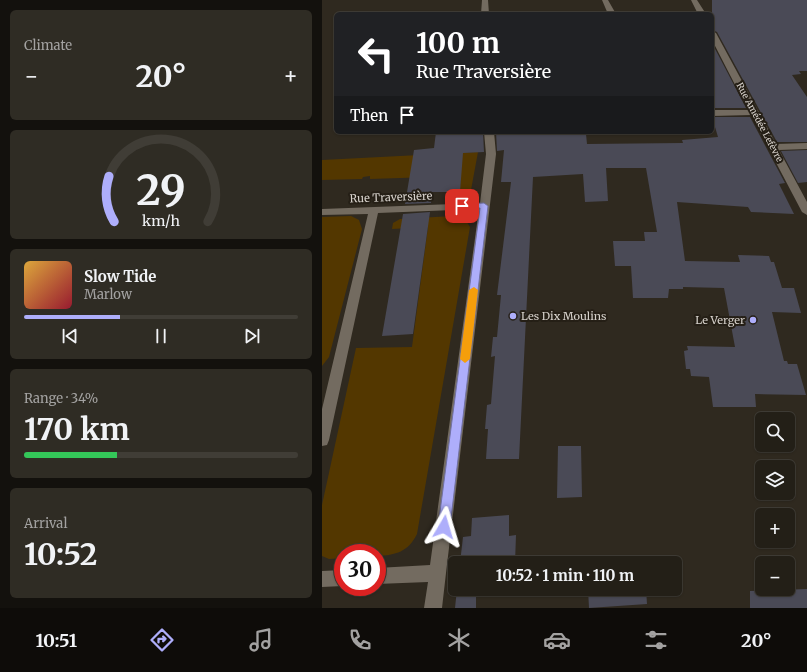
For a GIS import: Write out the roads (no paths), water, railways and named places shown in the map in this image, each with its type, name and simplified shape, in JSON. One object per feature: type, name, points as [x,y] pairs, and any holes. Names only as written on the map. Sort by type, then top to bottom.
[{"type":"street","points":[[485,0],[485,12]]},
{"type":"street","points":[[605,0],[611,12]]},
{"type":"street","points":[[694,0],[701,12]]},
{"type":"street","name":"Rue Amédée Lefèvre","points":[[714,37],[807,212]]},
{"type":"street","points":[[714,113],[754,112]]},
{"type":"street","points":[[433,608],[491,154],[489,134]]},
{"type":"street","points":[[772,147],[807,146]]},
{"type":"street","name":"Rue Traversière","points":[[322,212],[484,206]]},
{"type":"street","points":[[322,440],[374,210]]},
{"type":"street","points":[[386,576],[438,573]]},
{"type":"street","points":[[322,579],[334,578]]},
{"type":"place","name":"Les Dix Moulins","points":[[513,316]]},
{"type":"place","name":"Le Verger","points":[[753,320]]}]
